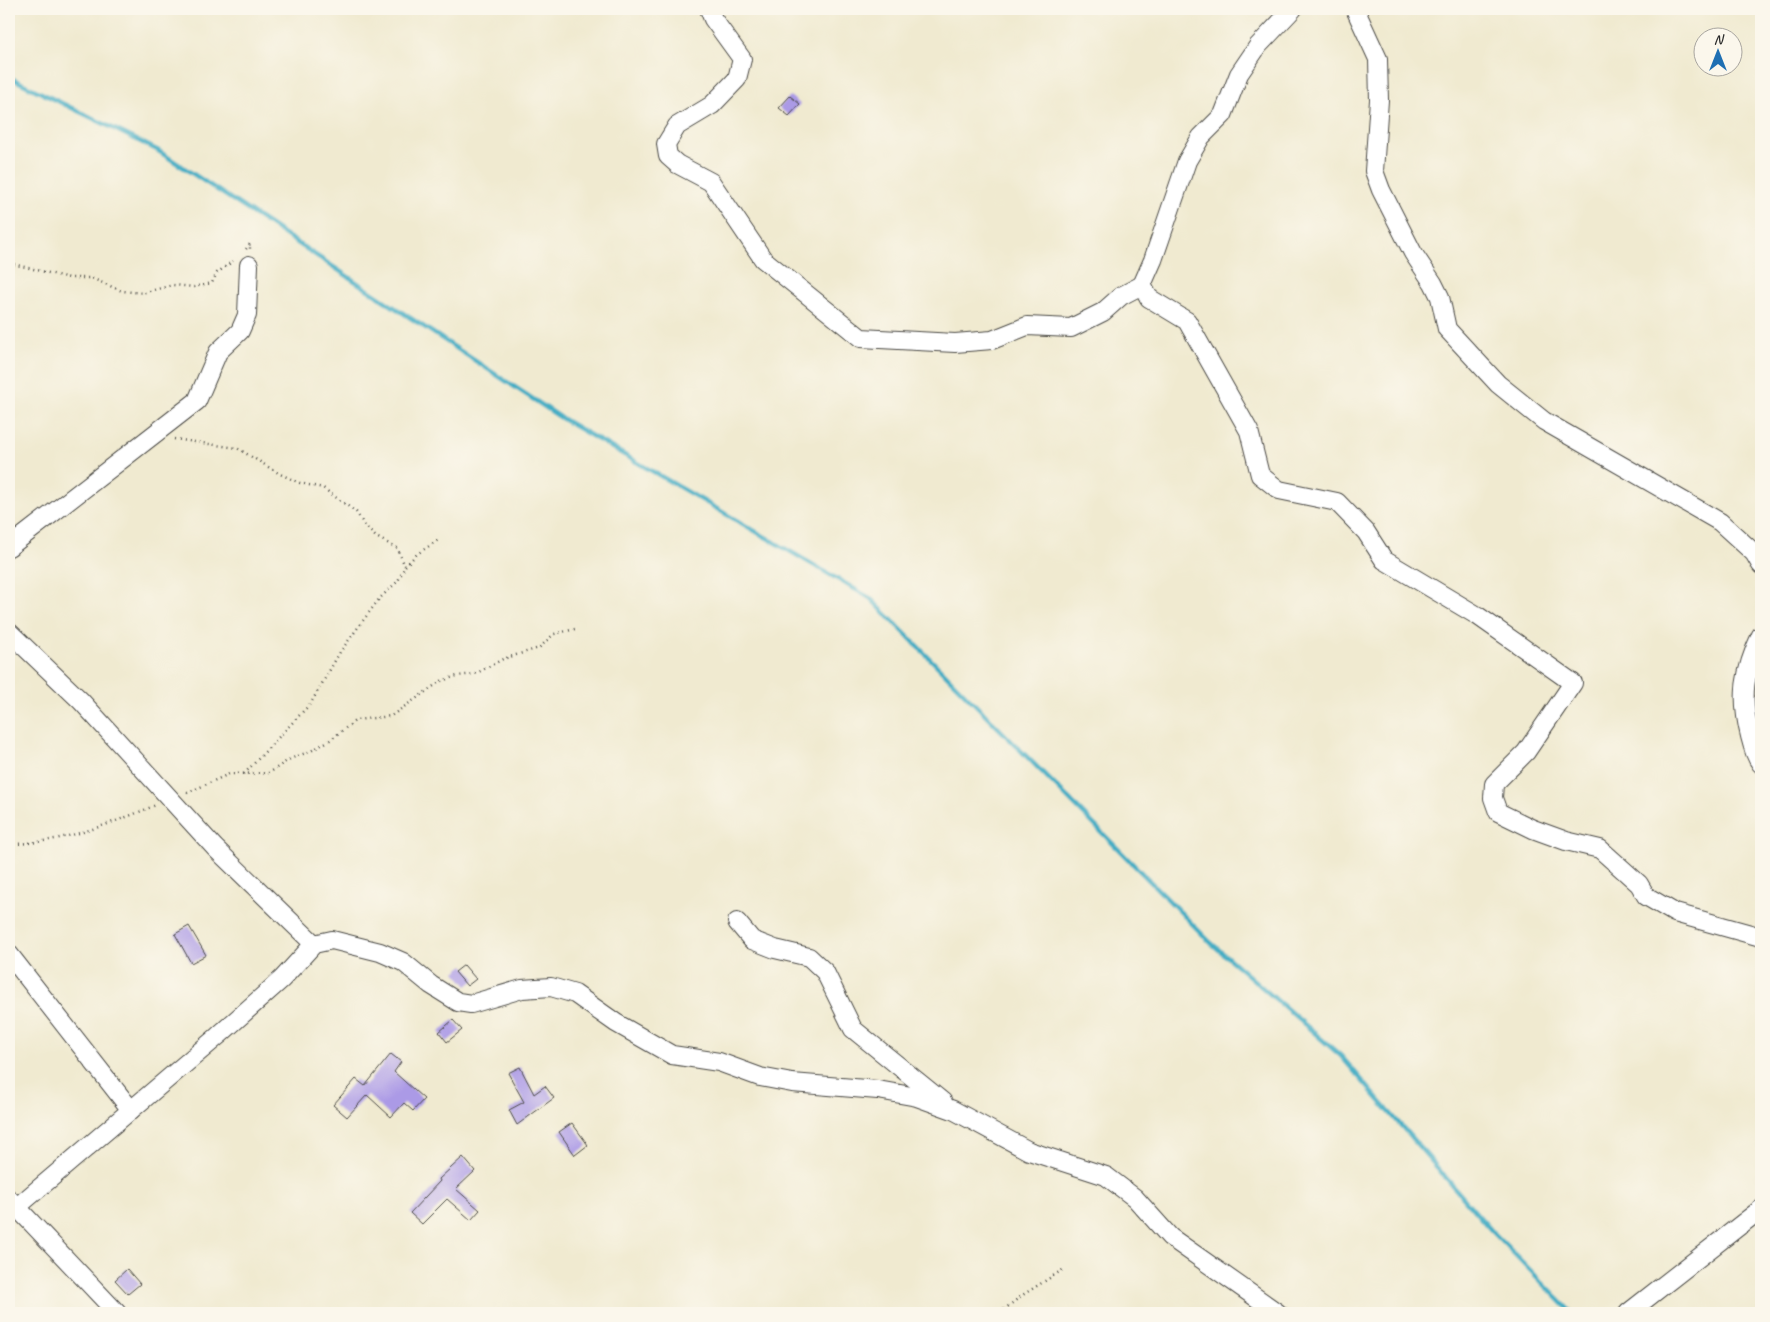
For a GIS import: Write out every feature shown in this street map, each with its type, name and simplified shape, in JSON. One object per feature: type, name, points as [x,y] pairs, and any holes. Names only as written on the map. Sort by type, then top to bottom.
[{"type":"street","points":[[709,9],[713,19],[742,59],[737,79],[712,105],[677,126],[666,144],[668,156],[677,164],[711,182],[763,258],[861,338],[955,343],[992,340],[1027,326],[1071,328],[1104,312],[1121,296],[1142,285],[1153,260],[1186,160],[1201,137],[1223,115],[1238,74],[1258,46],[1293,9]]},
{"type":"street","points":[[1356,9],[1378,59],[1374,171],[1381,190],[1413,253],[1434,283],[1440,297],[1447,329],[1498,384],[1544,421],[1720,522],[1754,553],[1761,565]]},
{"type":"street","points":[[9,548],[197,402],[218,352],[240,331],[246,315],[241,260]]},
{"type":"street","points":[[1142,285],[1149,298],[1187,321],[1249,431],[1260,475],[1279,490],[1337,502],[1366,532],[1384,560],[1478,616],[1573,682],[1526,752],[1494,784],[1493,798],[1498,812],[1541,832],[1600,849],[1639,884],[1646,896],[1675,914],[1761,937]]},
{"type":"street","points":[[9,632],[81,702],[215,848],[314,944]]},
{"type":"street","points":[[1761,635],[1750,659],[1743,700],[1755,756],[1761,764]]},
{"type":"street","points":[[737,922],[752,940],[775,949],[809,957],[825,972],[853,1029],[953,1110]]},
{"type":"street","points":[[117,1313],[13,1203],[131,1110],[275,985],[314,944],[332,940],[380,952],[403,962],[431,985],[458,1002],[471,1004],[522,988],[551,987],[575,994],[616,1023],[672,1055],[720,1062],[760,1077],[792,1083],[878,1090],[917,1097],[953,1110],[1029,1151],[1106,1176],[1135,1198],[1170,1237],[1278,1313]]},
{"type":"street","points":[[9,954],[131,1110]]},
{"type":"street","points":[[1628,1313],[1761,1208]]},
{"type":"path","points":[[9,263],[69,278],[91,278],[122,291],[142,293],[173,286],[194,288],[212,284],[217,273],[241,260],[250,244],[241,260]]},
{"type":"path","points":[[157,434],[180,440],[237,448],[280,474],[300,483],[322,488],[356,512],[365,526],[376,537],[396,548],[405,566]]},
{"type":"path","points":[[244,774],[311,704],[340,652],[379,599],[398,580],[405,566],[417,554],[440,539]]},
{"type":"path","points":[[9,844],[28,844],[110,823],[209,785],[230,774],[269,773],[290,759],[311,751],[330,740],[356,720],[391,716],[441,681],[457,676],[475,674],[502,659],[539,648],[554,634],[575,629]]},
{"type":"path","points":[[1000,1313],[1021,1296],[1064,1269]]},
{"type":"building","points":[[790,96],[800,104],[789,116],[779,108]]},
{"type":"building","points":[[189,926],[206,955],[191,963],[175,934]]},
{"type":"building","points":[[464,965],[476,979],[467,986],[455,972]]},
{"type":"building","points":[[453,1020],[462,1030],[447,1042],[439,1032]]},
{"type":"building","points":[[391,1054],[401,1062],[394,1072],[424,1099],[413,1111],[404,1103],[391,1117],[367,1095],[347,1117],[333,1105],[356,1079],[365,1086]]},
{"type":"building","points":[[520,1067],[534,1094],[545,1086],[554,1098],[517,1125],[509,1110],[524,1102],[508,1073]]},
{"type":"building","points":[[572,1123],[588,1145],[575,1155],[559,1132]]},
{"type":"building","points":[[463,1157],[475,1171],[456,1189],[480,1210],[471,1220],[447,1199],[422,1224],[410,1213],[440,1181],[439,1179]]},
{"type":"building","points":[[127,1269],[140,1284],[128,1294],[115,1280]]},
{"type":"waterway","points":[[9,77],[157,150],[566,421],[870,598],[1210,942],[1341,1056],[1491,1230],[1572,1313]]}]
